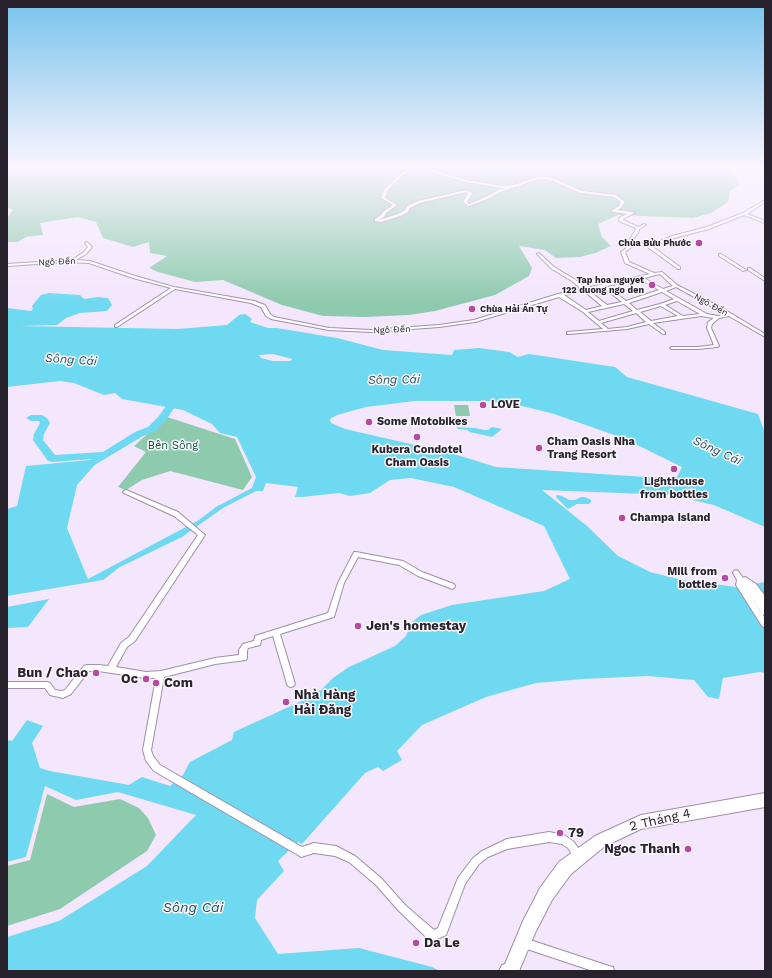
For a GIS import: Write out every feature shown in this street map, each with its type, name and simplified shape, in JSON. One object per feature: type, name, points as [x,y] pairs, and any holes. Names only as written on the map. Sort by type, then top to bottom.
[{"type":"main road","name":"2 Tháng 4","points":[[510,970],[529,927],[546,894],[565,868],[600,841],[641,822],[765,800]]},
{"type":"street","points":[[386,212],[383,216],[376,220],[381,221],[406,212]]},
{"type":"street","points":[[625,212],[631,213],[620,220],[638,228]]},
{"type":"street","points":[[630,245],[652,245],[679,235],[708,228],[748,212]]},
{"type":"street","points":[[744,214],[765,222]]},
{"type":"street","points":[[644,225],[638,228],[638,232],[631,240],[630,245],[623,252],[626,261],[633,266],[653,274]]},
{"type":"street","points":[[74,260],[85,253],[90,247],[87,243]]},
{"type":"street","points":[[652,245],[650,247],[651,249],[679,268]]},
{"type":"street","points":[[539,254],[553,268],[584,289],[606,307]]},
{"type":"street","points":[[720,255],[765,280]]},
{"type":"street","name":"Ngô Đến","points":[[7,265],[74,260],[89,262],[174,288],[245,300],[263,306],[268,315],[273,318],[293,323],[329,329],[371,331],[408,330],[461,324],[487,318],[560,295],[661,273],[676,286],[765,336]]},
{"type":"street","points":[[641,278],[706,315]]},
{"type":"street","points":[[604,286],[663,334]]},
{"type":"street","points":[[585,311],[625,303],[676,286]]},
{"type":"street","points":[[117,326],[174,288]]},
{"type":"street","points":[[560,295],[585,311],[607,330]]},
{"type":"street","points":[[599,322],[662,305],[678,299]]},
{"type":"street","points":[[662,305],[682,317]]},
{"type":"street","points":[[569,333],[628,328],[649,322],[682,317],[706,315],[718,317],[730,315]]},
{"type":"street","points":[[672,348],[716,346],[708,328],[710,323],[718,317]]},
{"type":"street","points":[[110,670],[124,645],[132,639],[201,536],[198,531],[171,511],[126,492]]},
{"type":"street","points":[[7,685],[47,686],[53,693],[63,695],[68,692],[87,668],[146,675],[161,674],[215,660],[243,658],[243,650],[246,646],[257,643],[258,638],[331,615],[341,583],[356,554],[401,563],[420,574],[452,586]]},
{"type":"street","points":[[765,602],[754,586],[736,573],[765,624]]},
{"type":"street","points":[[742,583],[765,612]]},
{"type":"street","points":[[276,633],[290,684]]},
{"type":"street","points":[[161,674],[147,750],[149,758],[157,768],[301,852],[314,848],[336,851],[352,859],[378,881],[402,908],[430,933],[435,935],[442,931],[457,890],[464,876],[476,861],[485,854],[507,844],[549,837],[564,840],[570,844],[578,857]]},
{"type":"street","points":[[530,945],[609,971]]},
{"type":"green space","points":[[11,212],[713,212],[693,218],[618,215],[598,224],[602,237],[611,246],[595,253],[580,257],[556,258],[545,250],[519,246],[532,268],[529,276],[495,295],[435,311],[409,315],[364,317],[323,316],[282,305],[223,280],[195,282],[158,272],[149,268],[167,256],[150,253],[149,242],[133,247],[103,238],[96,222],[78,217],[40,223],[43,235],[26,237],[18,242],[8,242],[7,219]]},
{"type":"green space","points":[[454,405],[468,405],[470,416],[456,416]]},
{"type":"green space","name":"Bên Sông","points":[[167,417],[235,439],[252,477],[243,490],[170,471],[142,480],[126,490],[118,487],[146,452],[134,446]]},
{"type":"green space","points":[[47,794],[74,807],[120,799],[139,808],[148,818],[156,835],[147,851],[60,909],[7,926],[7,866],[30,860]]},
{"type":"water","name":"Sông Cái","points":[[49,293],[80,295],[84,299],[98,297],[108,298],[112,305],[107,311],[80,313],[66,318],[57,325],[19,326],[178,329],[227,325],[239,315],[245,314],[252,319],[250,322],[268,328],[277,328],[337,338],[383,350],[452,355],[454,350],[479,348],[509,352],[518,357],[529,354],[615,367],[627,377],[758,414],[765,433],[765,527],[714,505],[671,495],[542,490],[587,526],[618,556],[650,572],[682,580],[736,587],[765,582],[765,673],[760,672],[723,678],[719,699],[708,697],[694,680],[647,676],[536,683],[486,697],[422,725],[397,751],[402,760],[383,771],[378,767],[365,773],[302,844],[298,842],[278,861],[284,871],[257,900],[255,918],[278,954],[359,948],[432,967],[440,971],[7,971],[7,937],[59,921],[147,866],[196,815],[118,792],[76,800],[45,786],[26,857],[7,862],[7,740],[12,741],[27,720],[43,726],[32,743],[40,768],[129,785],[142,777],[170,786],[183,775],[190,762],[232,740],[234,732],[317,694],[333,678],[349,667],[395,646],[406,636],[412,622],[421,615],[452,605],[544,591],[570,579],[544,526],[454,487],[411,478],[390,480],[370,493],[350,496],[339,493],[295,497],[298,487],[266,483],[263,491],[256,491],[223,508],[182,537],[120,567],[103,580],[7,596],[7,509],[17,506],[26,466],[100,459],[77,485],[67,528],[88,579],[199,520],[216,507],[252,488],[256,477],[237,437],[220,433],[212,424],[183,410],[122,399],[115,393],[104,395],[74,383],[60,381],[7,387],[7,308],[31,311],[33,309],[32,306],[41,295]],"holes":[[[273,354],[292,359],[292,360],[273,361],[261,358],[259,355]],[[415,401],[488,401],[522,406],[554,414],[623,438],[682,467],[677,477],[661,478],[496,467],[454,454],[345,429],[331,423],[330,419],[337,415],[366,407]]]},
{"type":"water","points":[[456,427],[485,430],[492,427],[502,429],[492,437],[458,429]]},
{"type":"water","points":[[557,495],[569,500],[585,497],[591,500],[591,502],[589,504],[577,504],[568,509],[556,497]]},
{"type":"water","points":[[49,599],[28,627],[7,628],[7,607]]},
{"type":"waterway","points":[[88,466],[139,434],[152,429],[163,418],[178,395]]},
{"type":"waterway","points":[[31,418],[42,418],[44,420],[45,423],[39,434],[38,440],[52,459],[105,455]]},
{"type":"place","name":"Chùa Bửu Phước","points":[[699,243]]},
{"type":"place","name":"Tap hoa nguyet 122 duong ngo den","points":[[652,285]]},
{"type":"place","name":"Chùa Hải Ấn Tự","points":[[472,309]]},
{"type":"place","name":"LOVE","points":[[483,405]]},
{"type":"place","name":"Some Motobikes","points":[[369,422]]},
{"type":"place","name":"Kubera Condotel Cham Oasis","points":[[417,437]]},
{"type":"place","name":"Cham Oasis Nha Trang Resort","points":[[539,448]]},
{"type":"place","name":"Lighthouse from bottles","points":[[674,469]]},
{"type":"place","name":"Champa Island","points":[[622,518]]},
{"type":"place","name":"Mill from bottles","points":[[725,578]]},
{"type":"place","name":"Jen's homestay","points":[[358,626]]},
{"type":"place","name":"Bun / Chao","points":[[96,673]]},
{"type":"place","name":"Oc","points":[[146,679]]},
{"type":"place","name":"Com","points":[[156,683]]},
{"type":"place","name":"Nhà Hàng Hải Đăng","points":[[286,702]]},
{"type":"place","name":"79","points":[[560,833]]},
{"type":"place","name":"Ngoc Thanh","points":[[688,849]]},
{"type":"place","name":"Da Le","points":[[416,943]]}]
